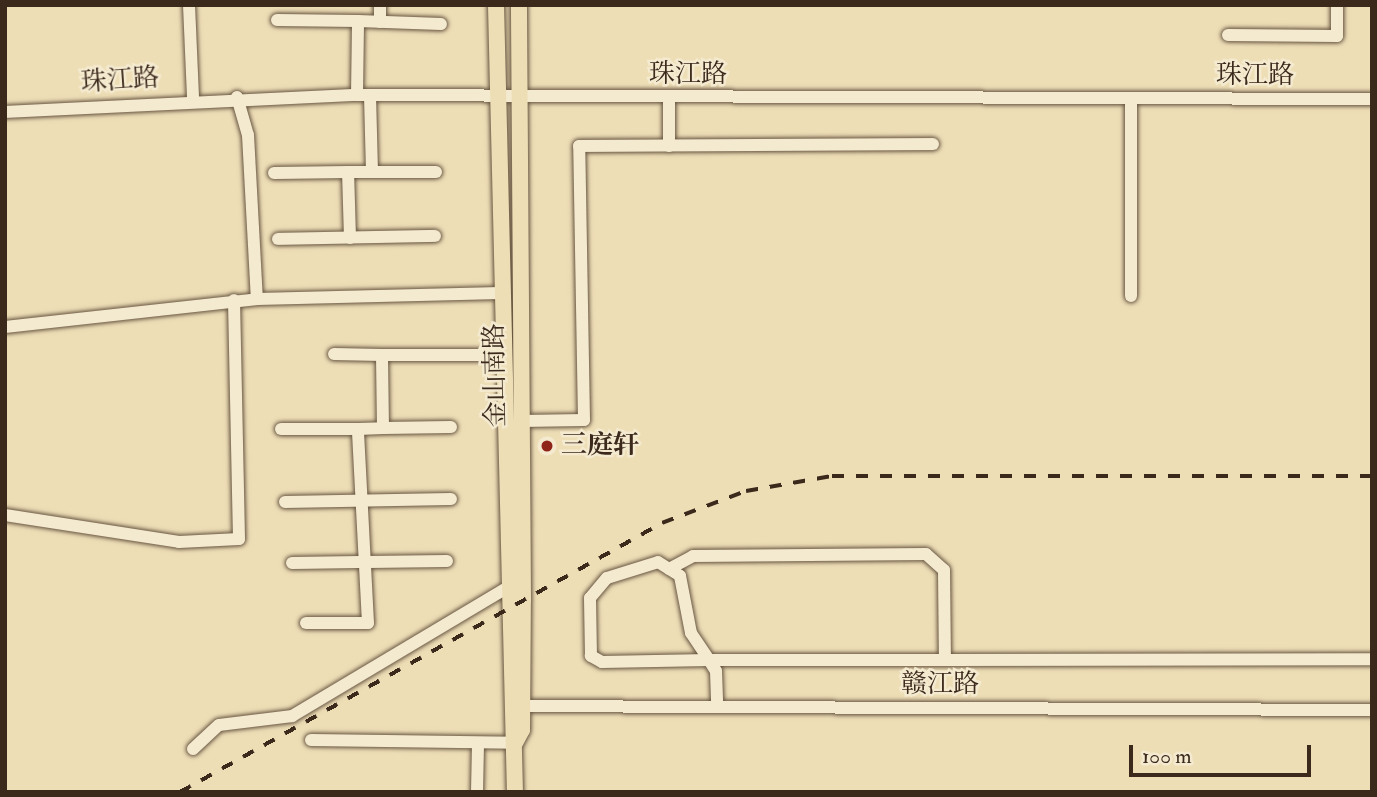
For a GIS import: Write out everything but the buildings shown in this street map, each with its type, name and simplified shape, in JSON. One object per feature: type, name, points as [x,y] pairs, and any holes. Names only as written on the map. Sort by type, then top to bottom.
[{"type":"main road","name":"金山南路","points":[[496,5],[507,588],[516,706]]},
{"type":"main road","name":"金山南路","points":[[515,792],[521,421],[519,5]]},
{"type":"street","points":[[189,5],[193,98]]},
{"type":"street","points":[[380,5],[380,22]]},
{"type":"street","points":[[1228,35],[1337,36],[1337,5]]},
{"type":"street","points":[[277,20],[441,24]]},
{"type":"street","points":[[358,21],[372,172]]},
{"type":"street","name":"珠江路","points":[[5,112],[193,98],[363,95],[1372,99]]},
{"type":"street","points":[[237,97],[248,135],[257,299]]},
{"type":"street","points":[[669,98],[669,146]]},
{"type":"street","points":[[1131,99],[1131,296]]},
{"type":"street","points":[[521,421],[584,420],[579,146],[933,144]]},
{"type":"street","points":[[348,172],[350,238]]},
{"type":"street","points":[[274,173],[436,172]]},
{"type":"street","points":[[278,239],[435,236]]},
{"type":"street","points":[[5,327],[234,300],[500,293]]},
{"type":"street","points":[[5,515],[179,542],[239,539],[234,300]]},
{"type":"street","points":[[334,354],[502,355]]},
{"type":"street","points":[[382,355],[383,428]]},
{"type":"street","points":[[281,429],[451,427]]},
{"type":"street","points":[[306,623],[368,623],[359,500],[358,429]]},
{"type":"street","points":[[285,502],[451,499]]},
{"type":"street","points":[[669,569],[693,556],[926,554],[944,570],[945,660]]},
{"type":"street","points":[[292,563],[447,561]]},
{"type":"street","points":[[717,706],[716,671],[709,660],[691,633],[680,576],[658,562],[637,565],[607,578],[590,598],[591,656],[602,662],[709,660],[1372,659]]},
{"type":"street","points":[[193,749],[219,725],[292,716],[507,588]]},
{"type":"street","name":"赣江路","points":[[516,706],[1372,710]]},
{"type":"street","points":[[311,740],[515,743]]},
{"type":"street","points":[[477,792],[478,743]]},
{"type":"railway","points":[[180,792],[662,523],[746,491],[832,476],[1372,476]]},
{"type":"place","name":"三庭轩","points":[[547,446]]}]
